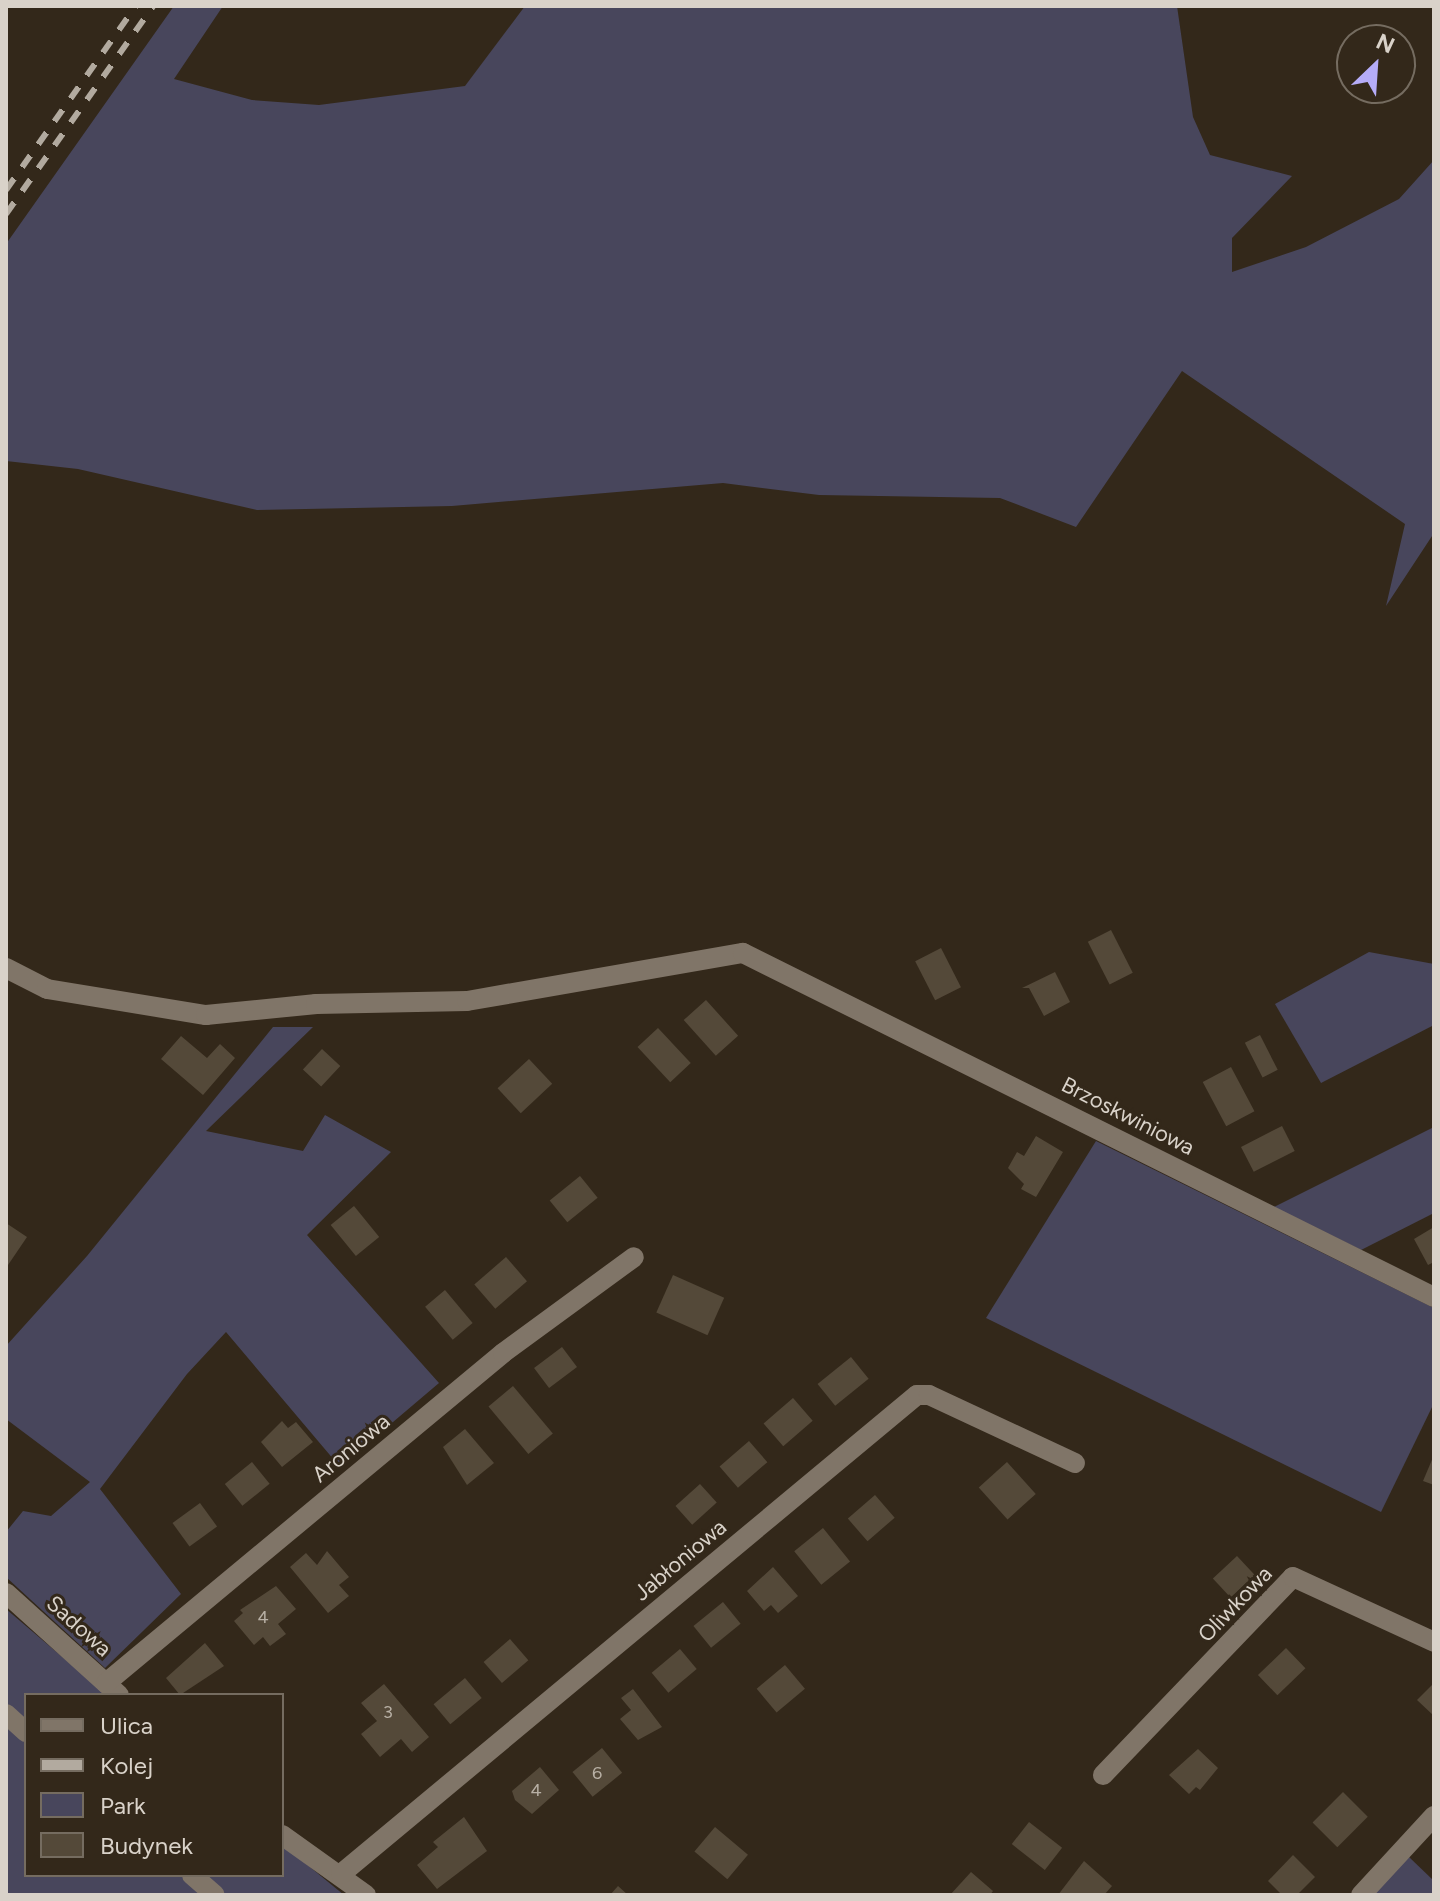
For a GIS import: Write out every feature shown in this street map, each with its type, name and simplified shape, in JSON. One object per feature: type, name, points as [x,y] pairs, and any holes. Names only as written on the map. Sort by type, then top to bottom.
[{"type":"street","name":"Brzoskwiniowa","points":[[6,968],[47,989],[206,1015],[316,1004],[467,1001],[743,953],[1434,1297]]},
{"type":"street","name":"Aroniowa","points":[[112,1689],[503,1353],[634,1257]]},
{"type":"street","name":"Jabłoniowa","points":[[341,1874],[917,1395],[929,1395],[1075,1463]]},
{"type":"street","name":"Oliwkowa","points":[[1103,1775],[1293,1577],[1434,1642]]},
{"type":"street","name":"Sadowa","points":[[6,1593],[112,1689]]},
{"type":"street","points":[[6,1714],[24,1730]]},
{"type":"street","points":[[1361,1895],[1434,1816]]},
{"type":"street","points":[[284,1836],[341,1874],[366,1895]]},
{"type":"street","points":[[194,1877],[215,1895]]},
{"type":"green space","points":[[174,6],[223,6],[174,79],[252,100],[319,105],[465,86],[525,6],[1177,6],[1193,117],[1210,155],[1292,176],[1232,238],[1232,272],[1306,247],[1399,199],[1434,160],[1434,533],[1386,606],[1405,524],[1182,371],[1076,527],[1000,498],[819,495],[723,483],[452,506],[257,510],[78,469],[6,461],[6,244]]},
{"type":"green space","points":[[1369,952],[1434,964],[1434,1025],[1321,1083],[1275,1004]]},
{"type":"green space","points":[[273,1027],[313,1027],[206,1131],[303,1151],[325,1115],[391,1152],[307,1235],[439,1383],[340,1467],[226,1332],[187,1374],[100,1489],[181,1594],[105,1668],[6,1577],[6,1532],[23,1511],[51,1516],[90,1482],[6,1419],[6,1346],[87,1256]]},
{"type":"green space","points":[[1434,1127],[1434,1213],[1361,1250],[1274,1207]]},
{"type":"green space","points":[[1096,1141],[1434,1308],[1434,1403],[1381,1512],[986,1318]]},
{"type":"green space","points":[[6,1609],[105,1693],[24,1693],[24,1877],[284,1877],[284,1846],[344,1895],[6,1895]]},
{"type":"green space","points":[[1409,1857],[1434,1881],[1434,1895],[1371,1895]]},
{"type":"building","points":[[1111,930],[1133,973],[1110,985],[1088,942]]},
{"type":"building","points":[[941,948],[961,987],[935,1000],[915,961]]},
{"type":"building","points":[[1055,972],[1070,1002],[1044,1016],[1029,988],[1022,988]]},
{"type":"building","points":[[706,1000],[738,1036],[716,1056],[684,1020]]},
{"type":"building","points":[[658,1028],[691,1063],[670,1082],[638,1047]]},
{"type":"building","points":[[1260,1035],[1278,1070],[1263,1077],[1245,1043]]},
{"type":"building","points":[[181,1036],[207,1058],[220,1044],[235,1058],[203,1095],[161,1059]]},
{"type":"building","points":[[322,1049],[340,1066],[321,1087],[303,1069]]},
{"type":"building","points":[[529,1059],[552,1084],[521,1113],[498,1088]]},
{"type":"building","points":[[1231,1067],[1254,1111],[1226,1126],[1203,1082]]},
{"type":"building","points":[[1282,1126],[1295,1151],[1254,1172],[1241,1147]]},
{"type":"building","points":[[1036,1136],[1063,1152],[1036,1197],[1021,1189],[1024,1184],[1008,1168],[1017,1152],[1024,1156]]},
{"type":"building","points":[[580,1176],[598,1198],[567,1222],[550,1201]]},
{"type":"building","points":[[354,1206],[379,1237],[356,1256],[331,1225]]},
{"type":"building","points":[[6,1223],[27,1237],[6,1268]]},
{"type":"building","points":[[1434,1227],[1434,1262],[1428,1265],[1414,1239]]},
{"type":"building","points":[[506,1257],[527,1281],[495,1309],[474,1285]]},
{"type":"building","points":[[673,1275],[724,1298],[707,1335],[656,1312]]},
{"type":"building","points":[[445,1290],[473,1323],[453,1340],[425,1307]]},
{"type":"building","points":[[562,1347],[577,1367],[549,1388],[534,1368]]},
{"type":"building","points":[[851,1357],[869,1379],[835,1406],[818,1384]]},
{"type":"building","points":[[513,1386],[553,1433],[528,1454],[488,1407]]},
{"type":"building","points":[[793,1398],[813,1421],[783,1446],[764,1424]]},
{"type":"building","points":[[282,1421],[288,1428],[296,1422],[313,1442],[282,1467],[261,1442]]},
{"type":"building","points":[[465,1429],[494,1463],[467,1485],[443,1447]]},
{"type":"building","points":[[749,1441],[767,1462],[738,1488],[720,1467]]},
{"type":"building","points":[[1434,1455],[1434,1485],[1423,1481]]},
{"type":"building","points":[[252,1462],[270,1484],[242,1506],[225,1484]]},
{"type":"building","points":[[1007,1462],[1036,1494],[1008,1519],[979,1487]]},
{"type":"building","points":[[700,1484],[717,1503],[692,1525],[675,1506]]},
{"type":"building","points":[[875,1495],[895,1518],[868,1541],[848,1519]]},
{"type":"building","points":[[200,1503],[217,1526],[190,1546],[172,1523]]},
{"type":"building","points":[[823,1528],[850,1561],[821,1585],[794,1551]]},
{"type":"building","points":[[327,1551],[349,1577],[339,1585],[349,1596],[328,1613],[290,1567],[306,1553],[317,1565]]},
{"type":"building","points":[[1237,1556],[1255,1575],[1231,1598],[1213,1579]]},
{"type":"building","points":[[773,1567],[798,1596],[778,1613],[771,1605],[764,1611],[747,1591]]},
{"type":"building","points":[[276,1586],[296,1609],[278,1624],[286,1634],[270,1646],[263,1637],[254,1645],[234,1621],[243,1613],[240,1610]]},
{"type":"building","points":[[723,1602],[741,1624],[711,1648],[693,1626]]},
{"type":"building","points":[[510,1639],[528,1660],[502,1683],[484,1662]]},
{"type":"building","points":[[205,1643],[224,1666],[183,1693],[178,1693],[166,1678]]},
{"type":"building","points":[[1286,1648],[1305,1668],[1277,1695],[1258,1675]]},
{"type":"building","points":[[680,1649],[697,1669],[668,1693],[652,1673]]},
{"type":"building","points":[[785,1665],[805,1689],[777,1713],[757,1689]]},
{"type":"building","points":[[465,1678],[482,1698],[450,1724],[434,1704]]},
{"type":"building","points":[[1434,1683],[1434,1716],[1417,1700]]},
{"type":"building","points":[[384,1684],[429,1737],[412,1752],[401,1739],[380,1757],[361,1734],[377,1721],[361,1703]]},
{"type":"building","points":[[633,1689],[662,1727],[638,1740],[620,1719],[631,1710],[621,1698]]},
{"type":"building","points":[[602,1748],[622,1773],[593,1797],[572,1772]]},
{"type":"building","points":[[1198,1749],[1218,1768],[1200,1790],[1196,1787],[1189,1794],[1169,1775]]},
{"type":"building","points":[[540,1767],[559,1790],[532,1814],[515,1800],[512,1791]]},
{"type":"building","points":[[1343,1792],[1368,1817],[1337,1847],[1313,1822]]},
{"type":"building","points":[[464,1817],[487,1851],[437,1889],[417,1865],[438,1847],[433,1842]]},
{"type":"building","points":[[1029,1822],[1062,1848],[1045,1870],[1012,1844]]},
{"type":"building","points":[[715,1827],[748,1855],[727,1879],[694,1852]]},
{"type":"building","points":[[1293,1855],[1315,1877],[1297,1895],[1282,1895],[1268,1881]]},
{"type":"building","points":[[1084,1861],[1112,1886],[1104,1895],[1058,1895]]},
{"type":"building","points":[[971,1872],[993,1891],[990,1895],[950,1895]]},
{"type":"building","points":[[618,1886],[628,1895],[610,1895]]},
{"type":"railway","points":[[6,190],[136,6]]},
{"type":"railway","points":[[6,214],[153,6]]}]
